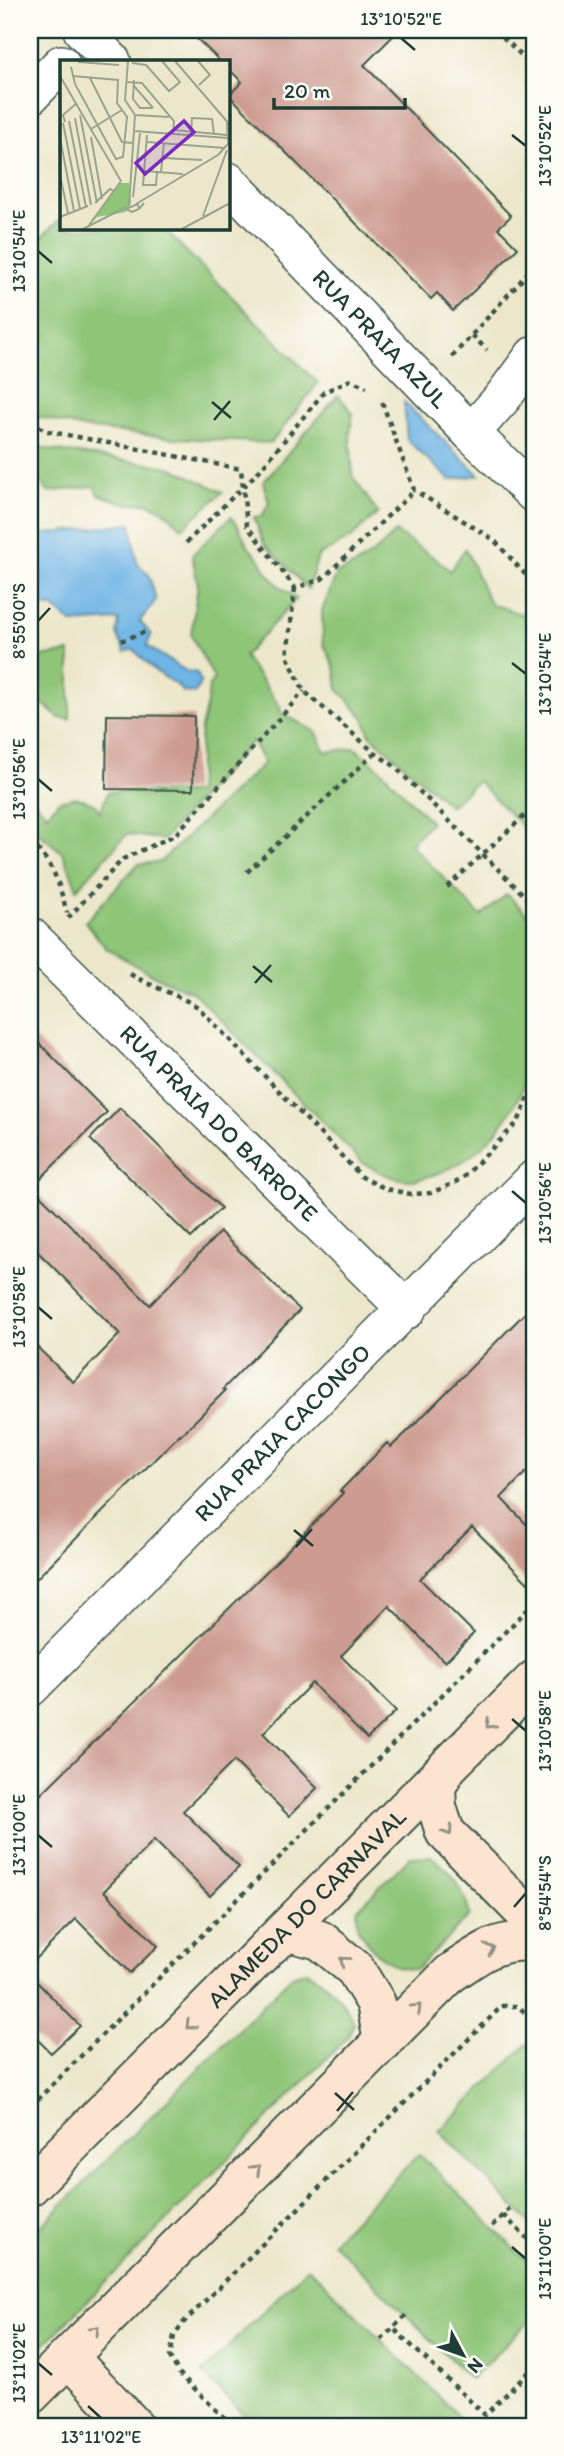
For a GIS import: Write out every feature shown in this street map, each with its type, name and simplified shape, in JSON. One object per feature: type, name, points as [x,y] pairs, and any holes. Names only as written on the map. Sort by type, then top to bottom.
[{"type":"street","points":[[30,96],[60,70]]},
{"type":"street","name":"RUA PRAIA AZUL","points":[[229,182],[471,433],[534,494]]},
{"type":"street","points":[[471,433],[503,397],[534,355]]},
{"type":"street","points":[[503,397],[534,372]]},
{"type":"street","name":"RUA PRAIA DO BARROTE","points":[[30,936],[407,1310]]},
{"type":"street","name":"RUA PRAIA CACONGO","points":[[30,1688],[534,1179]]},
{"type":"street","points":[[446,1769],[534,1680]]},
{"type":"street","name":"ALAMEDA DO CARNAVAL","points":[[446,1769],[436,1787],[437,1807],[445,1832],[534,1922]]},
{"type":"street","name":"ALAMEDA DO CARNAVAL","points":[[30,2186],[446,1769]]},
{"type":"street","points":[[268,1947],[288,1932],[320,1940],[355,1969],[376,2003],[383,2042]]},
{"type":"street","points":[[30,2395],[451,1973],[488,1947],[519,1941],[534,1942]]},
{"type":"street","points":[[68,2357],[134,2426]]},
{"type":"path","points":[[496,30],[534,68]]},
{"type":"path","points":[[445,365],[534,266]]},
{"type":"path","points":[[472,335],[495,358]]},
{"type":"path","points":[[186,543],[260,471],[324,392],[350,380],[377,391],[414,490],[494,540],[534,584]]},
{"type":"path","points":[[30,421],[47,431],[241,469],[247,526],[295,589],[287,656],[304,691],[375,753],[393,765],[534,905]]},
{"type":"path","points":[[295,589],[322,579],[414,490]]},
{"type":"path","points":[[121,641],[147,631]]},
{"type":"path","points":[[68,918],[123,859],[175,835],[304,691]]},
{"type":"path","points":[[247,872],[375,753]]},
{"type":"path","points":[[447,887],[532,809]]},
{"type":"path","points":[[30,841],[44,855],[58,878],[68,918],[74,926]]},
{"type":"path","points":[[122,969],[154,988],[181,997],[198,1007],[362,1177],[386,1189],[411,1194],[431,1193],[461,1180],[518,1122],[534,1085]]},
{"type":"path","points":[[30,2107],[534,1603]]},
{"type":"path","points":[[232,2426],[180,2373],[170,2357],[178,2329],[502,2006],[518,2006],[534,2021]]},
{"type":"path","points":[[492,2226],[513,2205]]},
{"type":"path","points":[[503,2215],[534,2245]]},
{"type":"path","points":[[381,2340],[406,2315]]},
{"type":"path","points":[[395,2330],[485,2415],[534,2367]]},
{"type":"green space","points":[[60,219],[60,229],[164,229],[318,383],[271,443],[174,438],[84,428],[30,415],[30,249]]},
{"type":"green space","points":[[338,395],[353,413],[350,434],[353,477],[378,513],[351,538],[318,556],[308,589],[264,544],[254,517],[262,516],[269,503],[263,482]]},
{"type":"green space","points":[[30,445],[170,467],[223,492],[182,528],[164,511],[148,503],[127,504],[97,494],[95,486],[48,492],[30,465]]},
{"type":"green space","points":[[231,517],[266,571],[296,599],[244,656],[281,708],[279,711],[317,733],[325,752],[355,748],[380,769],[431,822],[410,844],[481,916],[507,894],[534,921],[534,1056],[528,1075],[511,1110],[488,1141],[457,1165],[424,1178],[396,1178],[363,1163],[193,992],[159,978],[107,949],[85,922],[138,864],[160,862],[264,763],[252,741],[163,840],[127,834],[77,889],[63,853],[30,826],[30,797],[47,814],[59,801],[76,797],[94,803],[100,812],[108,792],[197,793],[201,728],[209,686],[214,678],[191,635],[198,585],[192,555]]},
{"type":"green space","points":[[395,532],[450,571],[465,549],[491,604],[534,618],[534,839],[478,781],[450,806],[370,735],[364,718],[338,689],[335,668],[323,643],[322,611],[337,573],[369,557]]},
{"type":"green space","points":[[70,652],[70,719],[59,718],[30,692],[30,662]]},
{"type":"green space","points":[[431,1856],[456,1882],[470,1915],[416,1970],[397,1967],[376,1953],[358,1929],[357,1910],[410,1857]]},
{"type":"green space","points":[[306,1971],[328,1986],[346,2007],[354,2023],[348,2037],[30,2359],[30,2237],[292,1976]]},
{"type":"green space","points":[[527,2044],[534,2051],[534,2227],[439,2131]]},
{"type":"green space","points":[[419,2154],[534,2268],[534,2316],[471,2379],[332,2242]]},
{"type":"green space","points":[[308,2267],[468,2426],[255,2426],[202,2373]]},
{"type":"water","points":[[404,402],[479,475],[450,480],[407,440]]},
{"type":"water","points":[[131,523],[137,563],[149,575],[156,600],[140,621],[151,635],[147,646],[186,671],[197,673],[201,682],[195,693],[183,692],[154,670],[133,649],[125,652],[117,634],[119,620],[72,623],[53,607],[30,605],[30,536]]},
{"type":"building","points":[[188,30],[399,30],[364,65],[511,216],[498,228],[518,248],[453,311],[437,293],[431,299],[229,95],[242,82],[229,69],[229,60],[219,60]]},
{"type":"building","points":[[107,715],[194,716],[193,790],[106,789]]},
{"type":"building","points":[[30,1034],[107,1112],[32,1187],[150,1305],[220,1232],[300,1310],[223,1389],[225,1391],[30,1585],[30,1340],[73,1382],[120,1334],[30,1244]]},
{"type":"building","points":[[120,1108],[221,1208],[191,1238],[90,1139]]},
{"type":"building","points":[[534,1304],[534,1464],[501,1498],[534,1532],[534,1589],[472,1527],[420,1579],[474,1633],[445,1662],[389,1606],[341,1656],[396,1711],[367,1739],[312,1683],[263,1733],[317,1788],[289,1816],[234,1761],[183,1811],[239,1867],[210,1896],[154,1840],[104,1891],[158,1946],[130,1973],[76,1919],[30,1965],[30,1805],[281,1557],[387,1443],[391,1447]]},
{"type":"building","points":[[30,1975],[80,2026],[51,2053],[30,2032]]}]
